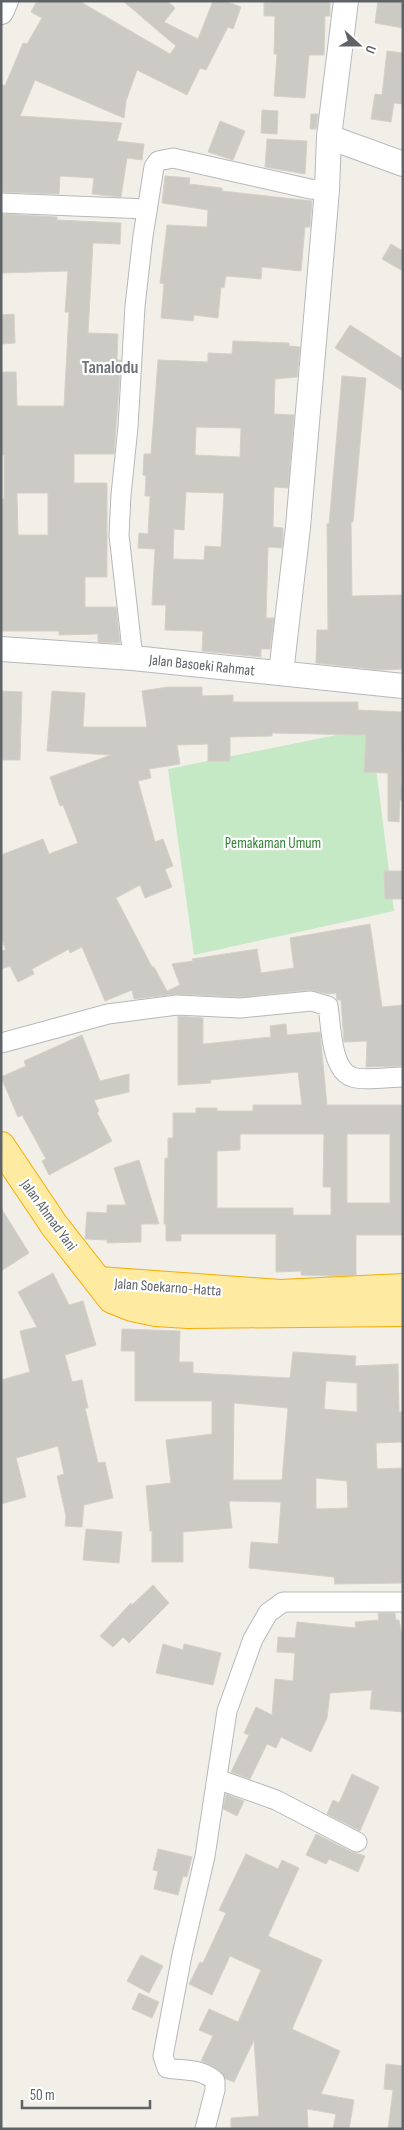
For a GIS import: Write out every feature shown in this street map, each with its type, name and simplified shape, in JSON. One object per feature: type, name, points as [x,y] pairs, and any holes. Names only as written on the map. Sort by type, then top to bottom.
[{"type":"highway","name":"Jalan Ahmad Yani","points":[[1,1146],[54,1225],[99,1281]]},
{"type":"highway","name":"Jalan Soekarno-Hatta","points":[[99,1281],[280,1294],[403,1288]]},
{"type":"highway","name":"Jalan Soekarno-Hatta","points":[[99,1281],[112,1299],[132,1307],[156,1312],[403,1312]]},
{"type":"street","points":[[1,12],[6,1]]},
{"type":"street","points":[[282,673],[298,526],[327,190],[329,137],[346,1]]},
{"type":"street","points":[[329,137],[403,164]]},
{"type":"street","points":[[133,658],[119,535],[135,306],[154,167],[158,161],[173,158],[310,189],[327,190]]},
{"type":"street","points":[[1,203],[147,209]]},
{"type":"street","name":"Jalan Basoeki Rahmat","points":[[1,649],[133,658],[403,686]]},
{"type":"street","points":[[1,1043],[108,1014],[177,1005],[240,1008],[312,1001],[328,1006],[337,1064],[344,1072],[352,1077],[403,1077]]},
{"type":"street","points":[[205,2129],[215,2090],[215,2081],[209,2075],[181,2068],[167,2068],[163,2056],[182,1955],[204,1864],[227,1711],[253,1639],[268,1613],[275,1606],[283,1602],[403,1602]]},
{"type":"street","points":[[217,1779],[276,1800],[357,1842]]},
{"type":"green space","name":"Pemakaman Umum","points":[[371,728],[394,911],[194,955],[168,769]]},
{"type":"building","points":[[37,1],[79,1],[170,54],[176,46],[123,1],[167,1],[175,8],[164,22],[198,39],[213,1],[225,1],[241,7],[233,29],[228,27],[206,70],[200,68],[187,95],[137,70],[126,101],[124,118],[35,80],[20,116],[122,123],[117,141],[144,144],[142,160],[127,158],[121,197],[92,194],[94,178],[60,176],[59,194],[1,192],[1,84],[5,86],[23,43],[27,44],[42,18],[31,12]]},
{"type":"building","points":[[264,1],[330,1],[330,16],[325,16],[324,55],[309,55],[305,98],[274,96],[277,54],[274,54],[275,16],[264,16]]},
{"type":"building","points":[[378,1],[403,1],[403,28],[375,23]]},
{"type":"building","points":[[387,51],[403,53],[403,104],[394,103],[391,122],[371,119],[375,94],[382,95]]},
{"type":"building","points":[[262,110],[278,111],[277,134],[261,133]]},
{"type":"building","points":[[311,114],[318,114],[316,129],[310,129]]},
{"type":"building","points":[[220,121],[245,131],[233,160],[208,152]]},
{"type":"building","points":[[267,139],[307,141],[305,174],[265,167]]},
{"type":"building","points":[[165,176],[190,178],[189,184],[222,188],[222,191],[312,201],[310,227],[305,227],[301,271],[262,267],[261,279],[226,276],[224,288],[221,287],[218,318],[194,315],[193,321],[161,318],[164,284],[160,283],[167,225],[207,227],[208,210],[162,203]]},
{"type":"building","points":[[1,214],[57,217],[57,220],[121,223],[120,244],[93,243],[88,333],[118,334],[117,360],[121,360],[114,454],[74,454],[74,483],[107,483],[107,577],[85,577],[85,607],[116,607],[120,643],[98,642],[98,634],[59,635],[59,631],[1,631],[1,499],[4,499],[4,455],[1,455],[1,372],[16,372],[17,406],[64,406],[69,312],[65,312],[68,271],[1,273]],"holes":[[[17,493],[48,493],[48,535],[18,535]]]},
{"type":"building","points":[[391,244],[403,251],[403,271],[382,259]]},
{"type":"building","points":[[14,314],[15,343],[1,344],[1,315]]},
{"type":"building","points":[[350,325],[403,359],[403,391],[335,348]]},
{"type":"building","points":[[233,341],[289,343],[289,346],[300,347],[297,377],[275,379],[274,414],[294,415],[288,488],[274,487],[273,527],[283,528],[283,535],[282,548],[268,547],[266,618],[274,618],[270,649],[261,649],[261,657],[202,651],[203,631],[165,630],[166,605],[152,605],[155,549],[138,548],[139,533],[148,534],[150,496],[145,496],[144,454],[151,454],[158,360],[208,362],[208,353],[232,354]],"holes":[[[196,427],[241,428],[240,457],[195,455]],[[186,492],[224,493],[221,547],[205,546],[204,560],[173,559],[174,529],[184,530]]]},
{"type":"building","points":[[342,376],[366,378],[353,522],[351,522],[352,596],[403,595],[403,669],[380,670],[316,663],[317,630],[328,630],[327,524],[329,524]]},
{"type":"building","points":[[168,687],[202,687],[202,696],[233,695],[233,702],[358,702],[358,710],[403,712],[401,785],[403,785],[403,800],[400,800],[399,822],[388,821],[388,773],[364,772],[366,735],[272,733],[272,736],[230,737],[230,761],[208,761],[208,744],[177,745],[180,764],[149,769],[151,778],[138,781],[155,842],[163,839],[173,866],[165,869],[172,887],[145,898],[140,885],[116,898],[152,967],[154,967],[167,991],[180,985],[172,964],[257,949],[261,973],[294,968],[290,938],[370,924],[382,1007],[403,1005],[403,1066],[366,1067],[367,1041],[344,1042],[341,1000],[337,1000],[336,993],[329,994],[310,990],[240,997],[176,994],[134,999],[132,990],[105,1001],[82,947],[70,953],[69,949],[32,969],[34,974],[18,982],[10,966],[1,969],[1,951],[6,950],[1,938],[1,855],[43,839],[49,854],[78,843],[63,805],[60,806],[50,777],[111,755],[47,751],[52,691],[85,693],[83,727],[147,727],[142,691]]},
{"type":"building","points":[[1,691],[22,692],[20,760],[1,760]]},
{"type":"building","points":[[384,871],[403,871],[403,899],[385,899]]},
{"type":"building","points":[[178,1016],[203,1018],[203,1044],[271,1037],[270,1026],[286,1024],[287,1035],[320,1032],[327,1105],[403,1105],[403,1235],[356,1235],[356,1275],[335,1276],[301,1275],[301,1271],[276,1272],[276,1234],[181,1234],[181,1241],[166,1241],[166,1224],[164,1224],[165,1158],[168,1158],[168,1138],[173,1138],[173,1113],[196,1113],[196,1108],[217,1108],[217,1111],[253,1111],[253,1105],[302,1105],[298,1072],[210,1080],[211,1083],[178,1085]],"holes":[[[240,1134],[324,1134],[323,1187],[331,1187],[331,1215],[293,1215],[293,1208],[217,1208],[217,1151],[240,1150]],[[347,1134],[390,1134],[390,1203],[347,1203]]]},
{"type":"building","points":[[82,1035],[100,1081],[129,1074],[129,1092],[94,1100],[99,1111],[97,1113],[112,1141],[49,1175],[42,1161],[46,1159],[22,1115],[18,1117],[1,1077],[26,1066],[24,1061]]},
{"type":"building","points":[[139,1160],[159,1224],[141,1224],[141,1242],[107,1243],[107,1240],[85,1239],[87,1212],[107,1213],[107,1205],[126,1205],[114,1168]]},
{"type":"building","points":[[1,1208],[29,1253],[1,1271]]},
{"type":"building","points":[[53,1273],[69,1305],[83,1301],[96,1345],[65,1355],[72,1382],[82,1380],[88,1408],[85,1408],[98,1463],[105,1462],[113,1498],[84,1505],[82,1527],[65,1526],[66,1516],[57,1476],[64,1474],[58,1446],[16,1458],[26,1497],[1,1504],[1,1380],[30,1372],[20,1331],[37,1327],[18,1292]]},
{"type":"building","points":[[122,1329],[180,1331],[179,1362],[193,1362],[193,1373],[290,1378],[293,1352],[356,1356],[355,1366],[398,1364],[399,1412],[403,1412],[403,1442],[376,1443],[377,1469],[403,1468],[403,1583],[335,1584],[334,1577],[249,1568],[251,1542],[278,1544],[281,1502],[229,1501],[232,1528],[183,1532],[183,1562],[152,1562],[152,1531],[150,1531],[146,1486],[171,1483],[166,1440],[212,1434],[212,1401],[135,1401],[135,1351],[121,1351]],"holes":[[[326,1381],[357,1383],[357,1412],[324,1409]],[[234,1403],[288,1408],[282,1480],[233,1480]],[[316,1478],[347,1481],[348,1508],[316,1509]]]},
{"type":"building","points":[[86,1529],[122,1532],[119,1563],[83,1560]]},
{"type":"building","points":[[153,1585],[169,1603],[129,1643],[123,1637],[113,1647],[100,1636],[131,1603],[132,1605]]},
{"type":"building","points":[[378,1613],[395,1613],[396,1620],[399,1620],[403,1641],[403,1712],[370,1709],[372,1690],[330,1693],[327,1718],[311,1752],[281,1737],[276,1748],[267,1744],[250,1779],[231,1772],[249,1735],[244,1733],[256,1707],[272,1715],[275,1679],[293,1681],[295,1653],[277,1652],[278,1637],[295,1638],[297,1622],[356,1628],[355,1622],[379,1620]]},
{"type":"building","points":[[163,1644],[183,1650],[184,1644],[221,1653],[213,1685],[156,1673]]},
{"type":"building","points":[[352,1774],[379,1787],[360,1831],[327,1814],[333,1800],[339,1803]]},
{"type":"building","points":[[226,1794],[244,1801],[237,1816],[223,1809]]},
{"type":"building","points":[[316,1834],[352,1852],[365,1856],[358,1872],[329,1859],[326,1864],[306,1855]]},
{"type":"building","points":[[158,1849],[192,1857],[187,1877],[183,1876],[178,1895],[154,1889],[158,1871],[153,1870]]},
{"type":"building","points":[[246,1854],[278,1869],[282,1860],[299,1868],[268,1936],[322,1960],[292,2029],[340,2051],[321,2094],[354,2100],[349,2129],[333,2129],[336,2114],[307,2109],[308,2129],[231,2129],[231,2118],[259,2116],[254,2040],[234,2082],[226,2079],[215,2067],[201,2061],[213,2036],[199,2030],[209,2009],[238,2022],[261,1970],[230,1956],[212,1995],[189,1984],[200,1962],[203,1963],[226,1913],[219,1910]]},
{"type":"building","points":[[141,1955],[163,1966],[149,1993],[127,1981]]},
{"type":"building","points":[[139,1993],[159,2002],[152,2018],[132,2009]]},
{"type":"building","points":[[386,2064],[403,2066],[403,2129],[388,2129],[393,2090],[384,2089]]},
{"type":"district","name":"Tanalodu","points":[[110,367]]}]
